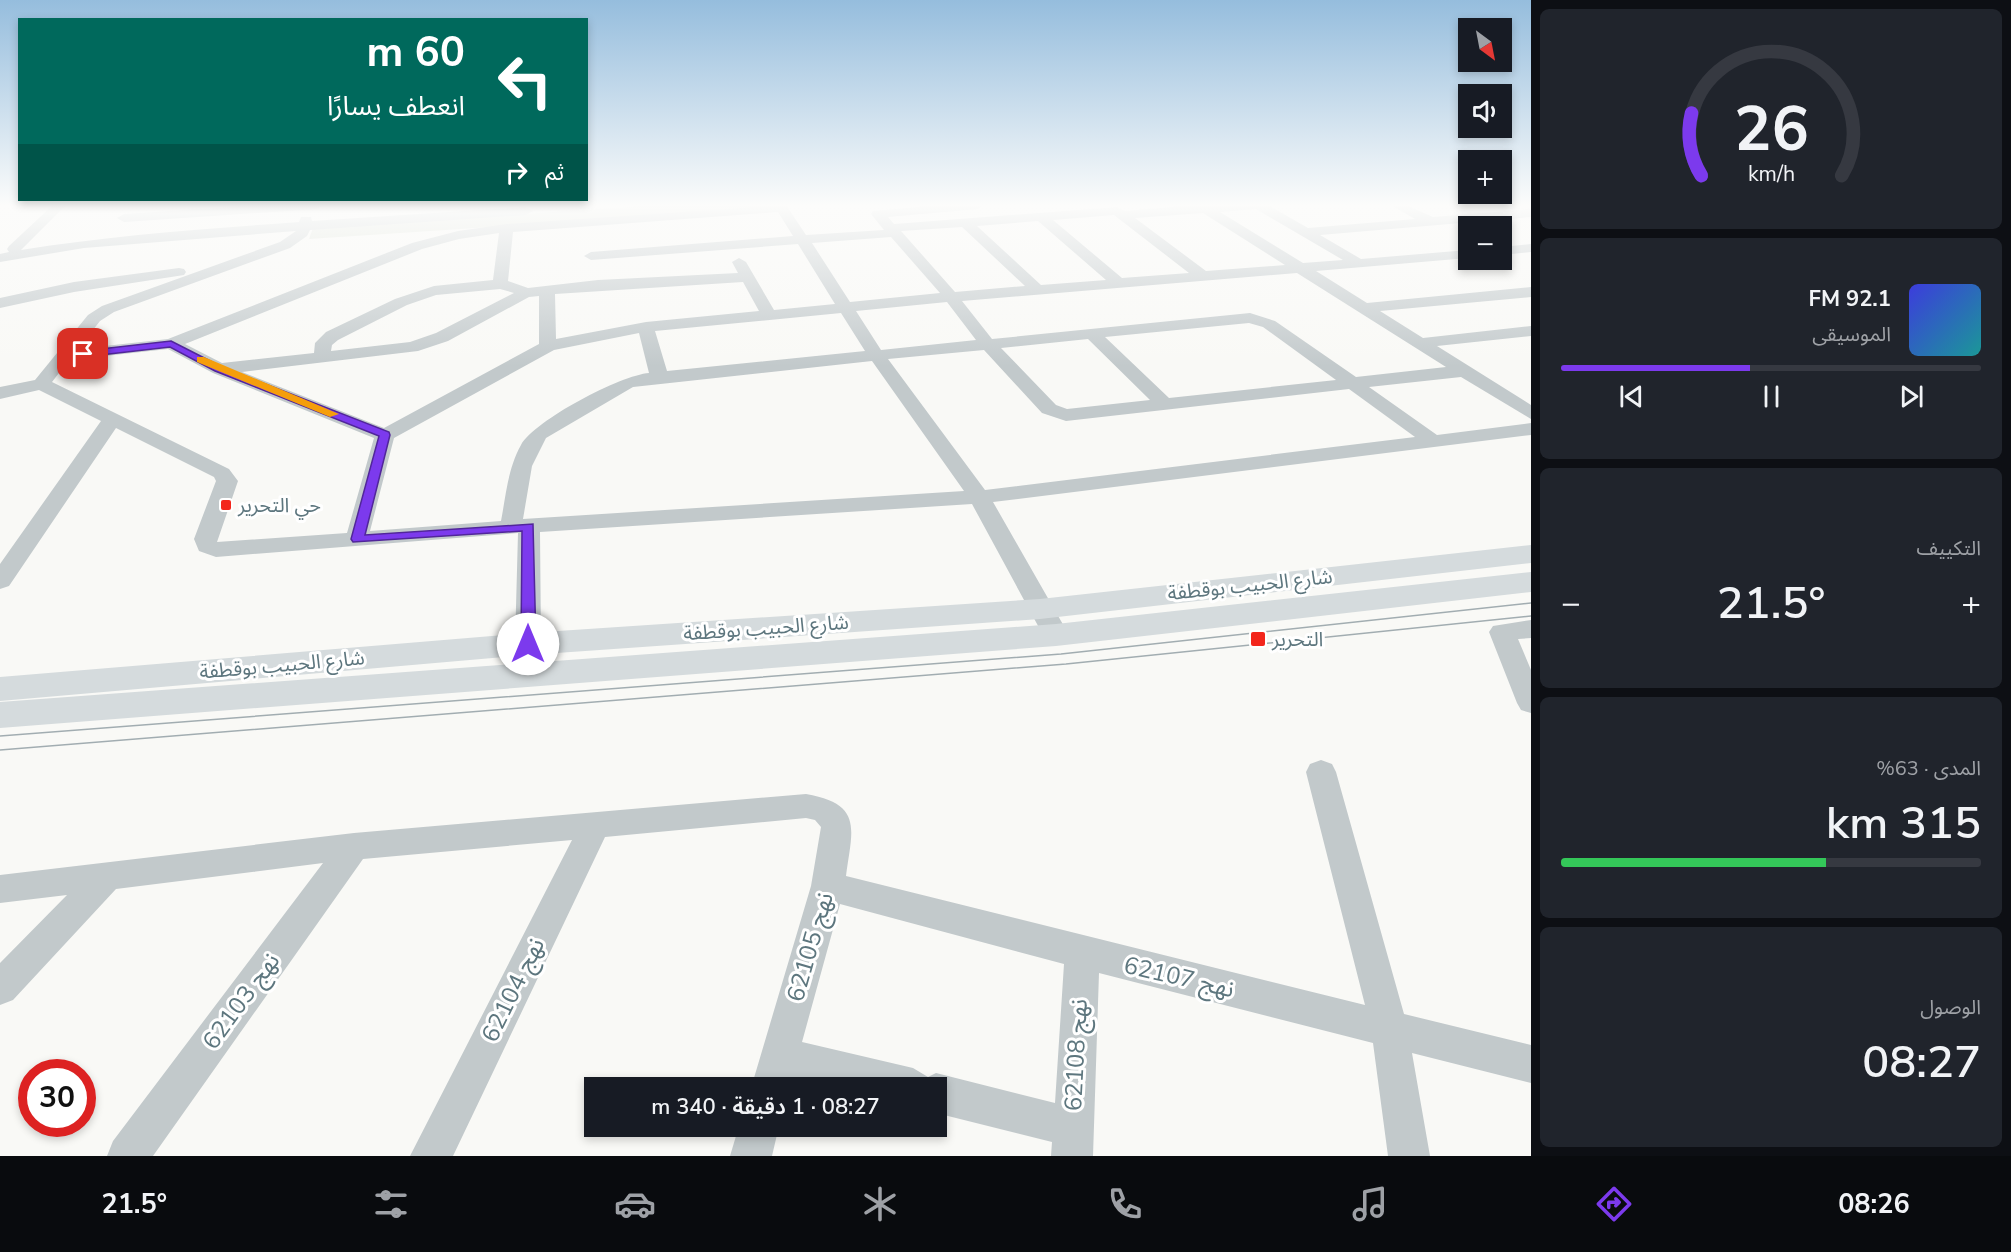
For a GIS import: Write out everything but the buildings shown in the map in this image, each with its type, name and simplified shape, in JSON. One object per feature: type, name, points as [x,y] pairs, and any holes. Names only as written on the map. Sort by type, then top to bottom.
[{"type":"main road","name":"شارع الحبيب بوقطفة","points":[[0,689],[528,644],[1048,622],[1531,554]]},
{"type":"main road","name":"شارع الحبيب بوقطفة","points":[[0,715],[1048,622],[1531,582]]},
{"type":"street","points":[[2,395],[40,384],[94,318],[108,309],[246,259]]},
{"type":"street","points":[[61,356],[171,344],[385,259]]},
{"type":"street","points":[[500,284],[503,259]]},
{"type":"street","points":[[593,259],[598,285]]},
{"type":"street","points":[[737,259],[769,315]]},
{"type":"street","points":[[814,259],[876,355],[979,497],[1048,622]]},
{"type":"street","points":[[918,259],[987,343],[1049,409],[1056,413],[1066,415],[1463,371]]},
{"type":"street","points":[[1005,259],[1038,290]]},
{"type":"street","points":[[1091,259],[1119,283]]},
{"type":"street","points":[[1181,259],[1204,276]]},
{"type":"street","points":[[1283,259],[1531,413]]},
{"type":"street","points":[[1352,259],[1360,264]]},
{"type":"street","points":[[357,539],[385,435],[548,346],[646,327],[951,297],[1415,259]]},
{"type":"street","points":[[0,303],[74,287],[224,267]]},
{"type":"street","points":[[219,369],[412,347],[429,342],[525,293],[598,285],[746,277]]},
{"type":"street","points":[[322,356],[324,343],[332,336],[418,295],[500,284],[525,293]]},
{"type":"street","points":[[547,291],[548,346]]},
{"type":"street","points":[[1365,308],[1531,292]]},
{"type":"street","points":[[528,644],[520,527],[525,455],[539,434],[627,383],[659,376],[1250,318],[1269,324],[1435,442]]},
{"type":"street","points":[[646,327],[659,376]]},
{"type":"street","points":[[1419,343],[1531,332]]},
{"type":"street","points":[[1091,333],[1165,404]]},
{"type":"street","points":[[171,344],[219,369],[385,435]]},
{"type":"street","points":[[40,384],[222,473],[227,481],[205,539],[207,546],[216,550],[520,527],[979,497],[1531,429]]},
{"type":"street","points":[[0,581],[112,420]]},
{"type":"street","points":[[1531,629],[1502,632],[1531,703]]},
{"type":"street","points":[[1321,772],[1389,1027],[1409,1156]]},
{"type":"street","name":"نهج 62105","points":[[595,825],[806,806],[823,809],[832,816],[837,827],[828,886],[774,1072]]},
{"type":"street","points":[[0,889],[354,846],[595,825]]},
{"type":"street","name":"نهج 62104","points":[[431,1156],[595,825]]},
{"type":"street","name":"نهج 62103","points":[[128,1156],[354,846]]},
{"type":"street","points":[[0,988],[107,876]]},
{"type":"street","name":"نهج 62107","points":[[828,886],[1082,953],[1389,1027],[1531,1064]]},
{"type":"street","name":"نهج 62108","points":[[1072,1142],[1082,953]]},
{"type":"street","points":[[774,1072],[817,1077]]},
{"type":"street","points":[[947,1097],[1072,1142]]},
{"type":"street","points":[[751,1156],[756,1137]]},
{"type":"tram line","points":[[0,736],[1061,654],[1531,603]]},
{"type":"tram line","points":[[0,750],[1066,664],[1531,616]]},
{"type":"slow traffic","points":[[201,360],[334,414]]},
{"type":"place","name":"حي التحرير","points":[[226,505]]},
{"type":"place","name":"التحرير","points":[[1258,639]]},
{"type":"route","points":[[83,354],[171,344],[219,369],[385,435],[357,539],[529,526],[528,644]]}]
